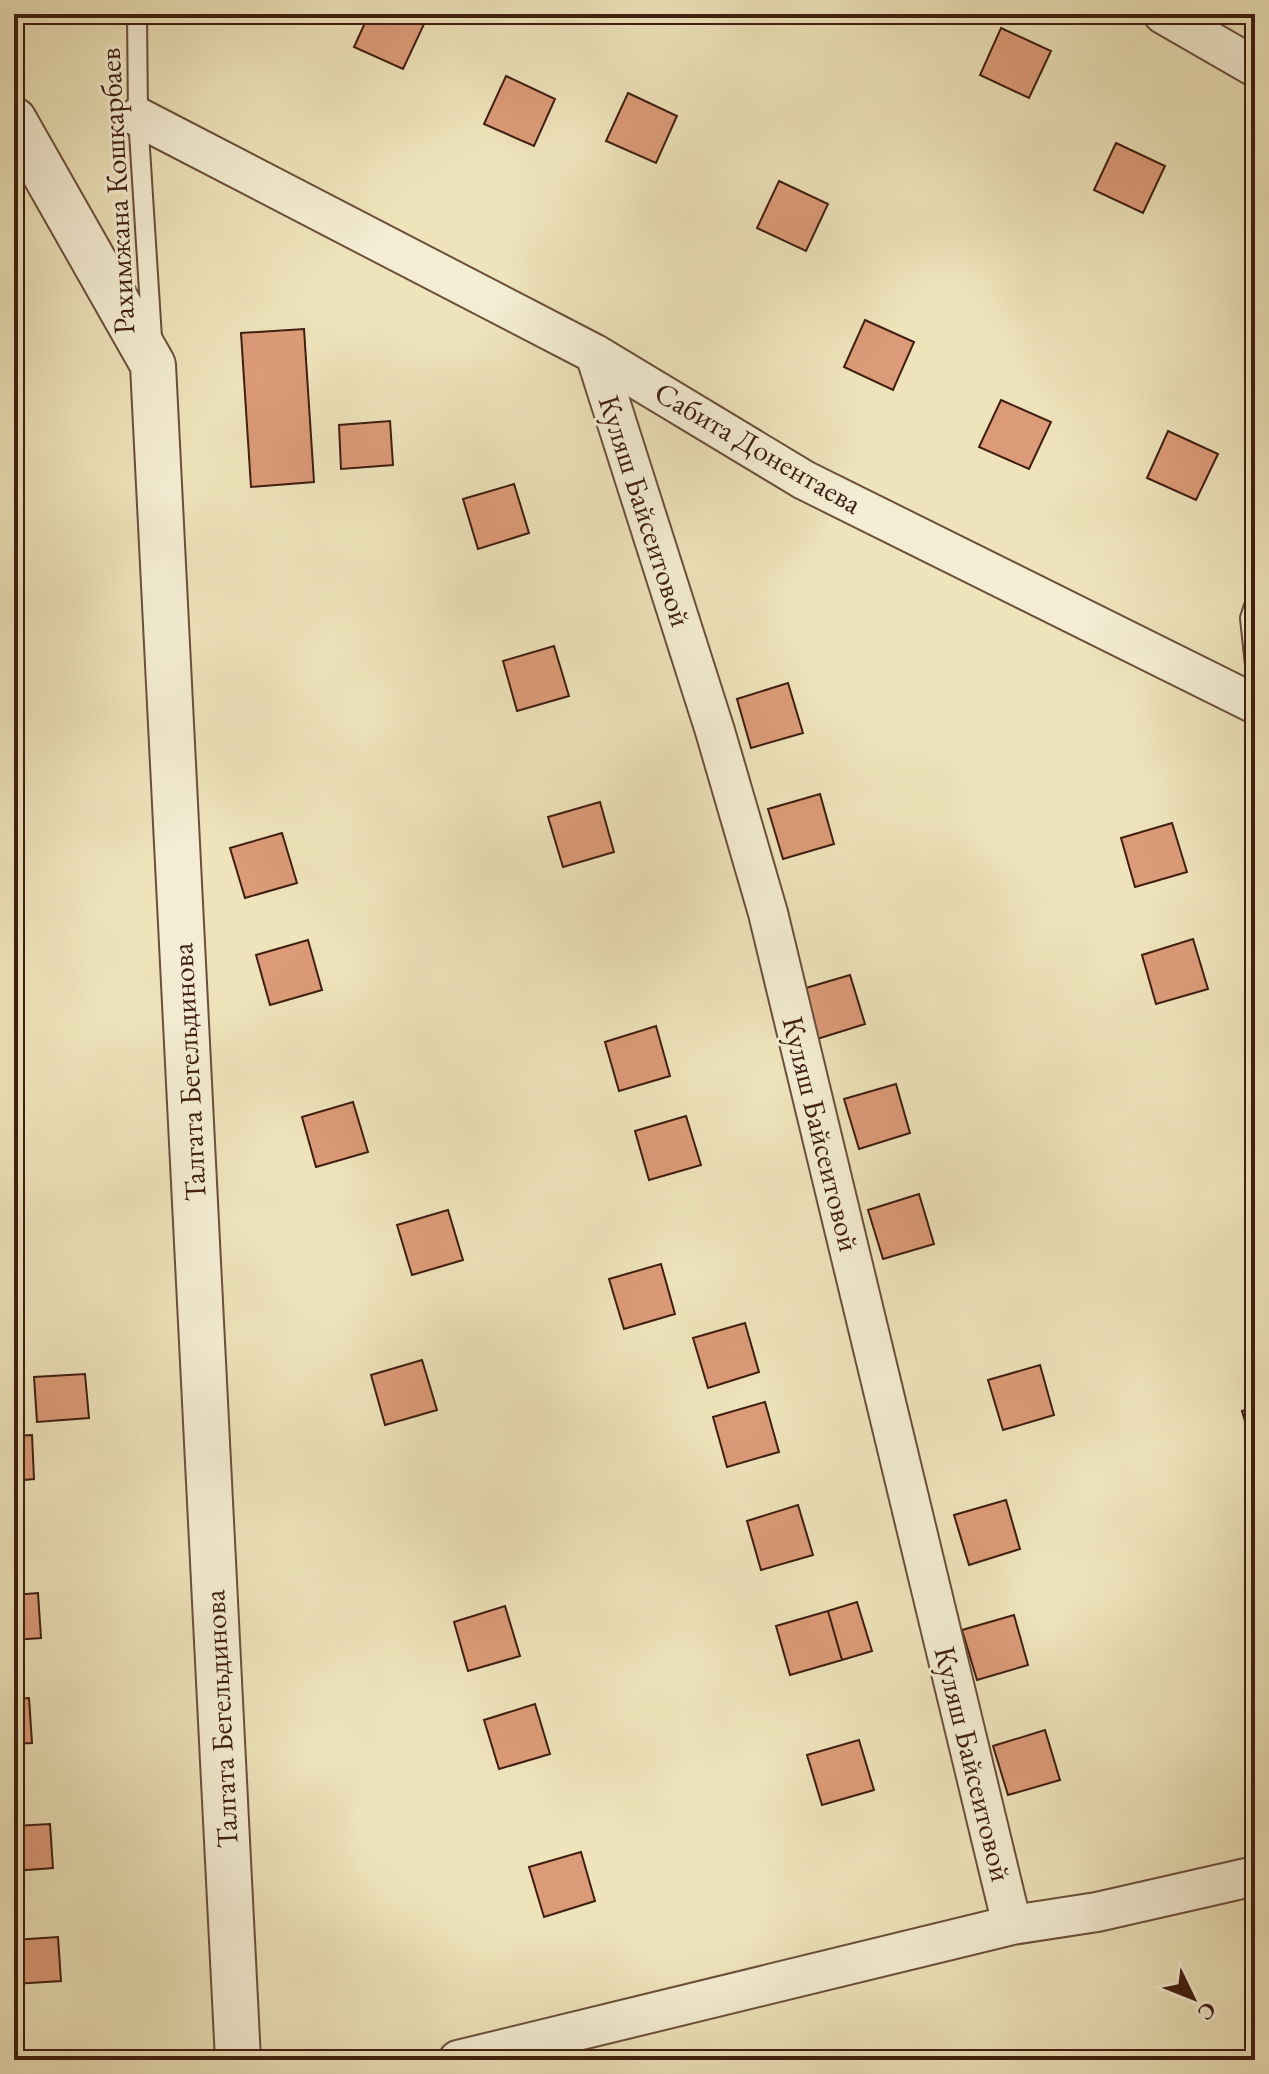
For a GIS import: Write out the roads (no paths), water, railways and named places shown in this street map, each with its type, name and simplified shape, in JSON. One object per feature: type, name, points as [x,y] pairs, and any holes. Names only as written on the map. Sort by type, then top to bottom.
[{"type":"street","points":[[1163,14],[1255,67]]},
{"type":"street","name":"Сабита Донентаева","points":[[138,117],[595,354],[804,480],[1255,704]]},
{"type":"street","name":"Талгата Бегельдинова","points":[[14,120],[153,365],[238,2060]]},
{"type":"street","name":"Куляш Байсеитовой","points":[[595,354],[715,731],[768,913],[1012,1925]]},
{"type":"street","points":[[458,2060],[1012,1925],[1097,1912],[1255,1876]]},
{"type":"lane","name":"Рахимжана Кошкарбаев","points":[[137,14],[138,117],[153,365]]},
{"type":"lane","points":[[1255,603],[1250,618],[1255,665]]}]
